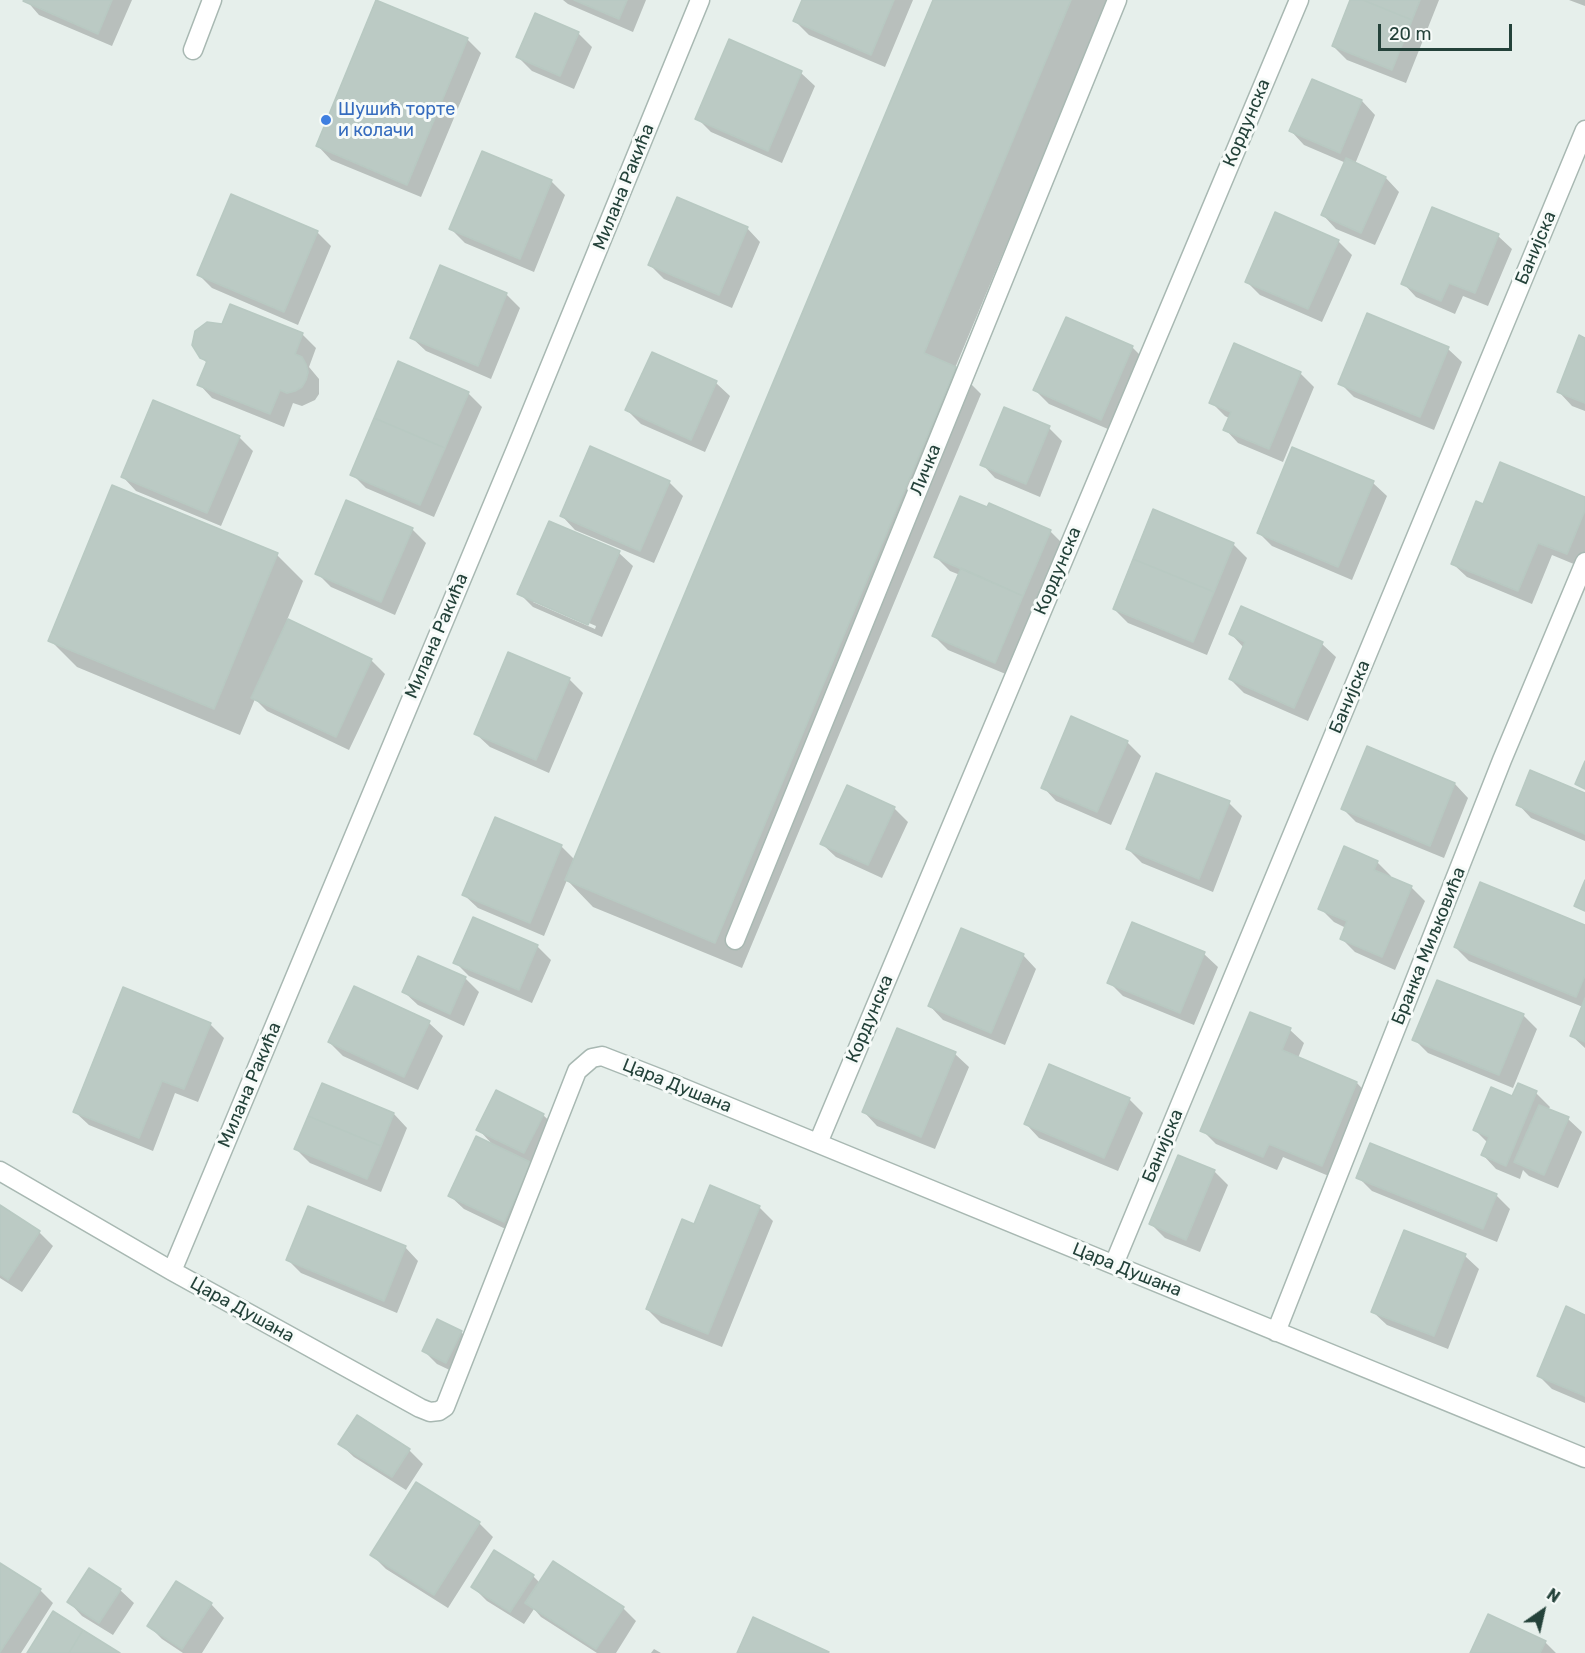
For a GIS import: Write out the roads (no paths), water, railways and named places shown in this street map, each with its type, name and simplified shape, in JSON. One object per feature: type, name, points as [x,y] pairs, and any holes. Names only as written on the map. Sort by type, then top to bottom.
[{"type":"street","points":[[193,50],[212,0]]},
{"type":"street","name":"Милана Ракића","points":[[172,1271],[535,405],[700,0]]},
{"type":"street","name":"Личка","points":[[735,940],[1117,0]]},
{"type":"street","name":"Кордунска","points":[[818,1143],[1299,0]]},
{"type":"street","name":"Банијска","points":[[1114,1264],[1585,130]]},
{"type":"street","name":"Бранка Миљковића","points":[[1276,1332],[1502,760],[1585,562]]},
{"type":"street","name":"Цара Душана","points":[[0,1171],[172,1271],[420,1408],[430,1412],[439,1411],[445,1407],[577,1071],[592,1058],[602,1056],[1585,1458]]},
{"type":"place","name":"Шушић торте и колачи","points":[[326,120]]}]
